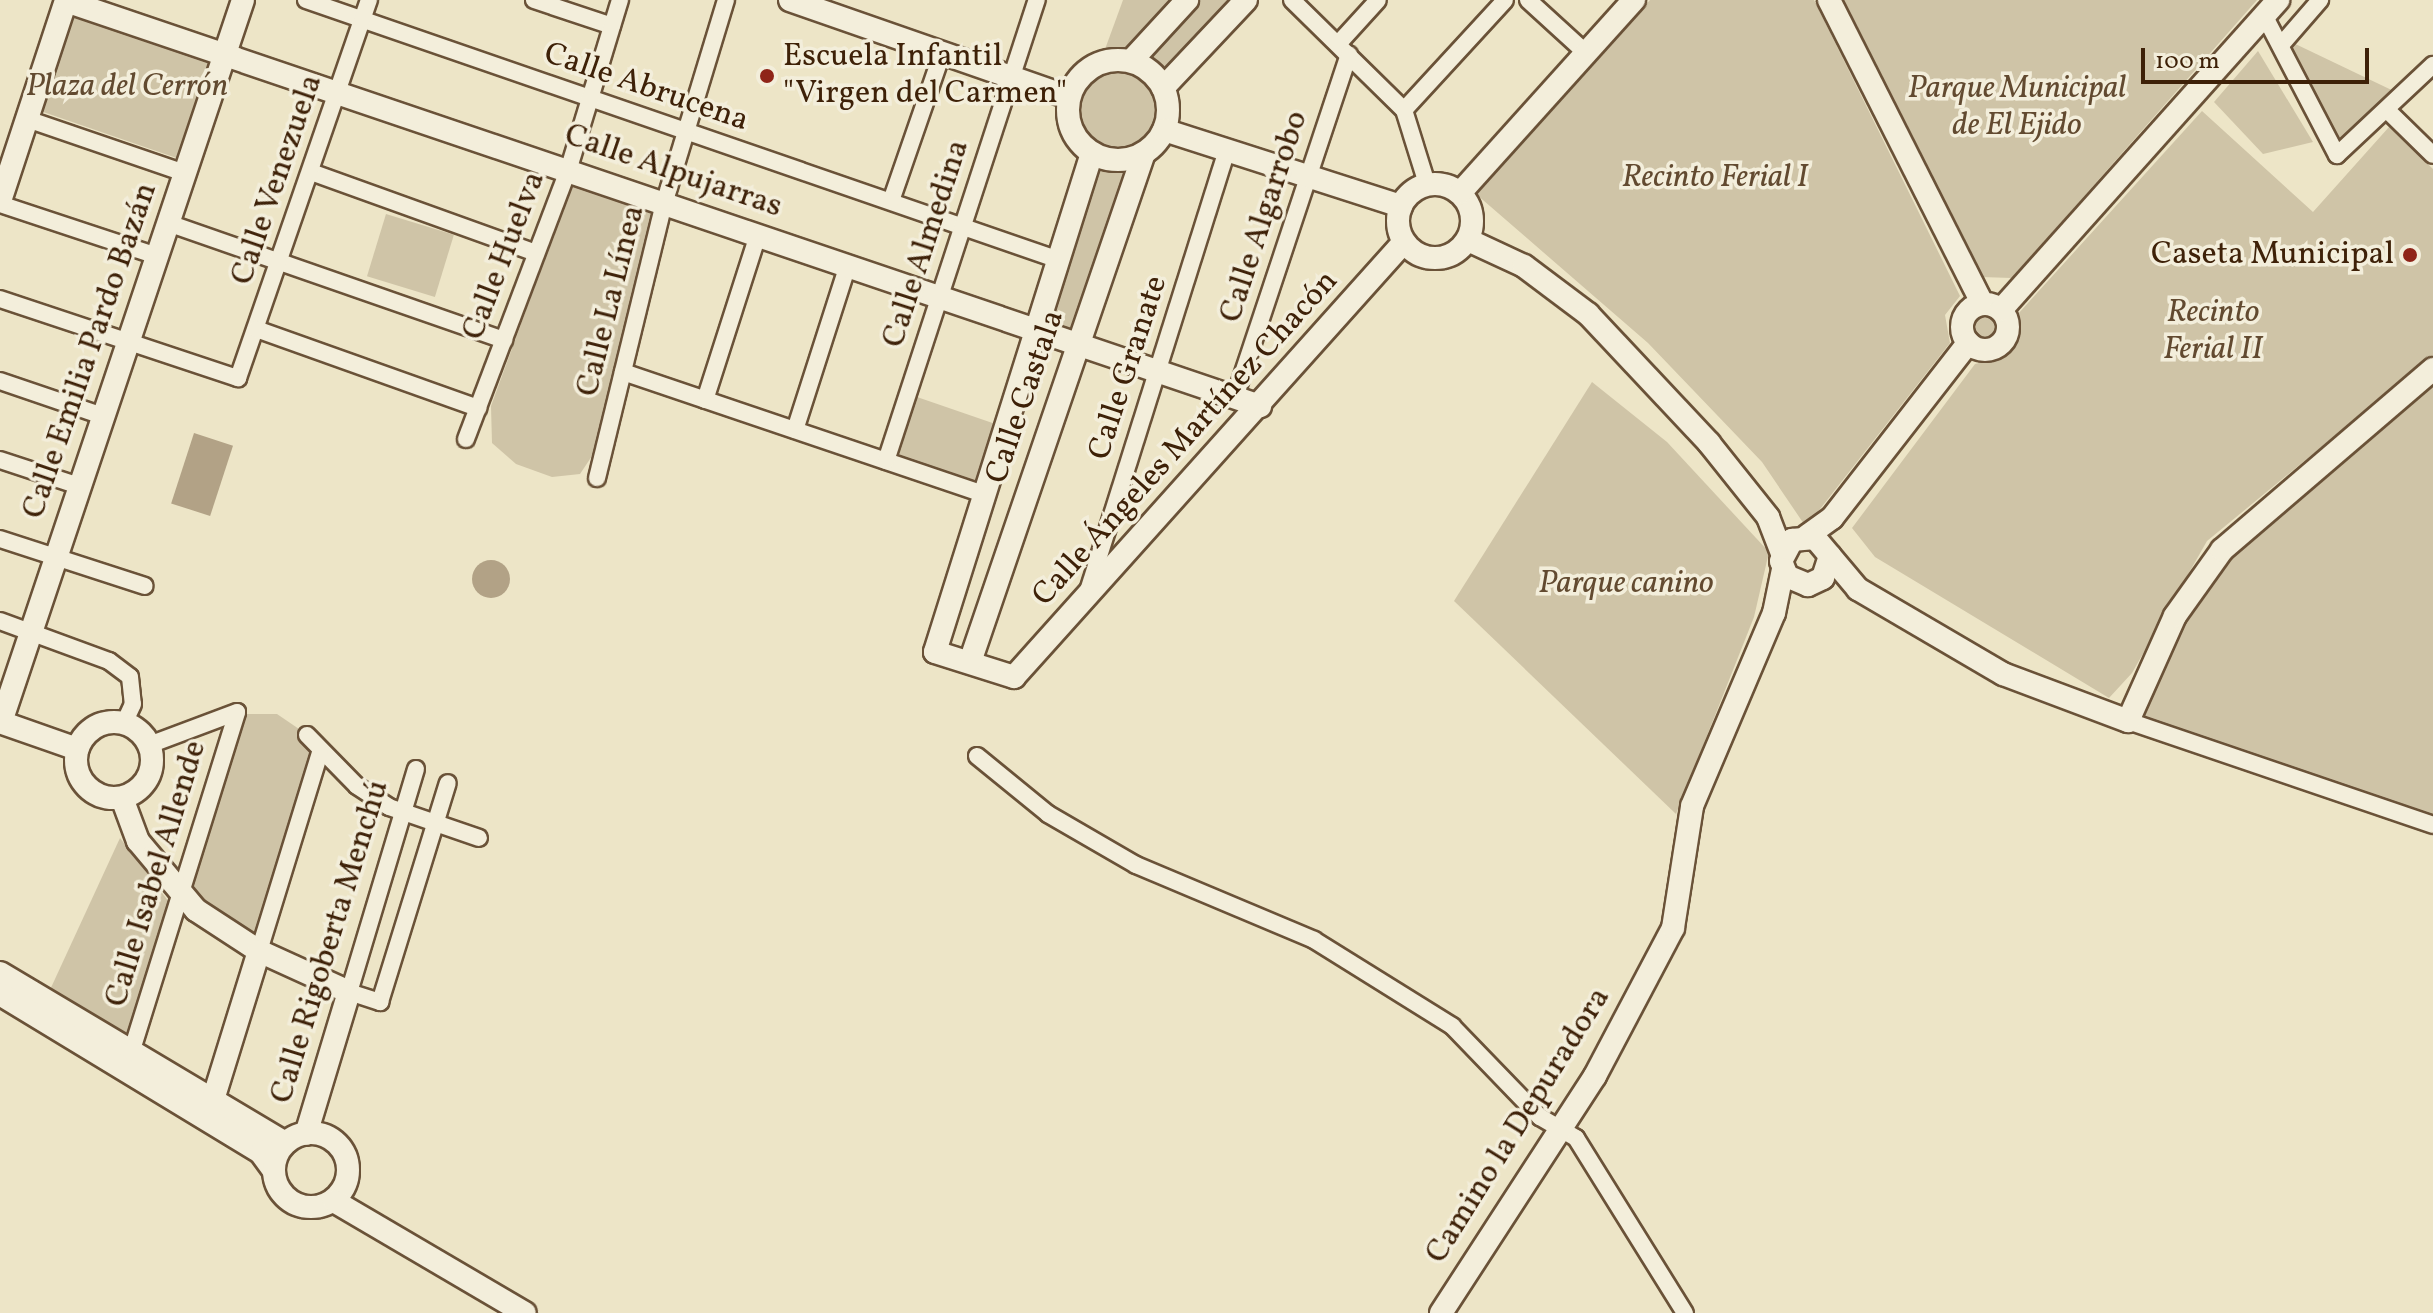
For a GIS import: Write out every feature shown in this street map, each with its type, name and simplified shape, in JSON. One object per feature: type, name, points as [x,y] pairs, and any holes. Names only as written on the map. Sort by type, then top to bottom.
[{"type":"street","name":"Calle Alpujarras","points":[[66,0],[1260,406]]},
{"type":"street","points":[[66,0],[0,202],[157,256]]},
{"type":"street","name":"Calle Emilia Pardo Bazán","points":[[1,722],[243,0]]},
{"type":"street","name":"Calle Abrucena","points":[[306,0],[1059,260]]},
{"type":"street","name":"Calle Venezuela","points":[[128,342],[238,378],[369,0]]},
{"type":"street","points":[[534,0],[612,26]]},
{"type":"street","name":"Calle Huelva","points":[[466,439],[568,171],[620,0]]},
{"type":"street","name":"Calle La Línea","points":[[597,478],[664,204],[726,0]]},
{"type":"street","points":[[790,0],[1012,80],[1069,97]]},
{"type":"street","name":"Calle Almedina","points":[[886,461],[1037,0]]},
{"type":"street","points":[[1187,0],[1131,61],[1086,71],[1069,97],[1071,129],[1092,153],[1118,160],[1144,153],[1164,130],[1163,88],[1246,0]]},
{"type":"street","points":[[1292,0],[1404,110],[1427,184]]},
{"type":"street","name":"Calle Algarrobo","points":[[1235,397],[1307,176],[1343,49],[1378,0]]},
{"type":"street","points":[[1404,110],[1505,0]]},
{"type":"street","points":[[1528,0],[1586,53]]},
{"type":"street","points":[[1460,193],[1634,0]]},
{"type":"street","points":[[1829,0],[1991,306],[2008,323],[2001,343],[1981,350],[1968,343],[1961,322],[1991,306],[2271,8]]},
{"type":"street","points":[[2281,45],[2320,0]]},
{"type":"street","points":[[2271,8],[2281,45],[2337,155],[2433,65]]},
{"type":"street","points":[[891,201],[942,54]]},
{"type":"street","points":[[1131,61],[1163,88]]},
{"type":"street","points":[[2387,110],[2433,155]]},
{"type":"street","points":[[27,119],[185,173]]},
{"type":"street","points":[[1164,130],[1401,206]]},
{"type":"street","name":"Calle Granate","points":[[1084,602],[1227,151]]},
{"type":"street","name":"Calle Castala","points":[[1092,153],[1040,330],[935,652],[970,662],[1076,344],[1144,153]]},
{"type":"street","points":[[311,172],[536,253]]},
{"type":"street","points":[[1401,206],[1404,242],[1437,259],[1468,240],[1473,215],[1460,193],[1427,184]]},
{"type":"street","points":[[1401,206],[1427,184]]},
{"type":"street","points":[[168,223],[281,259],[504,340]]},
{"type":"street","points":[[705,400],[758,235]]},
{"type":"street","points":[[1468,240],[1524,266],[1588,314],[1709,443],[1768,517],[1782,561],[1812,584],[1858,589]]},
{"type":"street","name":"Calle Ángeles Martínez Chacón","points":[[970,662],[1014,677],[1404,242]]},
{"type":"street","points":[[795,430],[848,265]]},
{"type":"street","points":[[0,299],[128,342]]},
{"type":"street","points":[[256,329],[478,408]]},
{"type":"street","points":[[1782,561],[1803,536],[1832,518],[1968,343]]},
{"type":"street","points":[[2128,721],[2175,616],[2222,550],[2433,369]]},
{"type":"street","points":[[623,372],[986,495]]},
{"type":"street","points":[[0,381],[103,416]]},
{"type":"street","points":[[0,460],[79,486]]},
{"type":"street","points":[[1768,517],[1829,552],[1858,589],[2003,674],[2128,721],[2433,825]]},
{"type":"street","points":[[1812,584],[1829,552],[1832,518]]},
{"type":"street","points":[[0,539],[145,586]]},
{"type":"street","name":"Camino la Depuradora","points":[[1441,1313],[1558,1129],[1673,928],[1692,806],[1774,613],[1782,561]]},
{"type":"street","name":"Camino la Depuradora","points":[[1774,613],[1812,584]]},
{"type":"street","points":[[0,621],[130,677],[133,704],[124,723]]},
{"type":"street","name":"Calle Isabel Allende","points":[[131,1053],[237,712],[149,745]]},
{"type":"street","points":[[1,722],[77,749]]},
{"type":"street","points":[[77,749],[101,723],[124,723],[149,745],[148,778],[122,798]]},
{"type":"street","points":[[307,735],[320,753],[404,813],[479,838]]},
{"type":"street","points":[[77,749],[85,786],[122,798]]},
{"type":"street","points":[[212,1103],[320,753]]},
{"type":"street","points":[[977,756],[1048,814],[1136,865],[1314,940],[1389,982],[1452,1026],[1558,1129],[1576,1138],[1685,1313]]},
{"type":"street","name":"Calle Rigoberta Menchú","points":[[306,1134],[416,769]]},
{"type":"street","name":"Calle Rigoberta Menchú","points":[[349,992],[380,1002],[448,783]]},
{"type":"street","points":[[122,798],[138,841],[180,895],[259,951],[349,992]]},
{"type":"street","points":[[0,973],[212,1103],[285,1143]]},
{"type":"street","points":[[0,994],[261,1153],[274,1171],[286,1198],[299,1205],[334,1201],[525,1313]]},
{"type":"street","points":[[274,1171],[285,1143],[306,1134],[320,1133],[347,1157],[346,1187],[334,1201]]},
{"type":"green space","points":[[1123,0],[1177,0],[1128,53],[1104,52]]},
{"type":"green space","points":[[1196,0],[1236,0],[1166,75],[1145,56]]},
{"type":"green space","name":"Recinto Ferial I","points":[[1650,0],[1814,0],[1960,296],[1945,315],[1950,343],[1806,527],[1762,462],[1648,343],[1476,194]]},
{"type":"green space","name":"Parque Municipal de El Ejido","points":[[1840,0],[2257,0],[2012,278],[1981,277]]},
{"type":"green space","name":"Plaza del Cerrón","points":[[72,12],[215,61],[181,159],[38,110]]},
{"type":"green space","points":[[2285,39],[2402,95],[2337,155]]},
{"type":"green space","points":[[2258,51],[2313,142],[2263,154],[2214,102]]},
{"type":"green space","points":[[1118,68],[1141,75],[1153,87],[1160,110],[1153,133],[1141,145],[1118,152],[1095,145],[1083,133],[1076,110],[1083,87],[1095,75]]},
{"type":"green space","name":"Recinto Ferial II","points":[[2202,111],[2313,212],[2389,127],[2433,169],[2433,355],[2207,541],[2132,673],[2109,698],[1875,557],[1852,528],[1975,364],[2007,356],[2019,340],[2018,314]]},
{"type":"green space","points":[[1096,163],[1133,169],[1075,335],[1048,327]]},
{"type":"green space","points":[[574,179],[653,208],[594,453],[580,474],[552,477],[516,464],[492,443],[491,406]]},
{"type":"green space","points":[[386,214],[454,235],[435,297],[367,276]]},
{"type":"green space","points":[[1984,304],[2000,311],[2007,327],[2000,343],[1984,350],[1968,343],[1961,327],[1968,311]]},
{"type":"green space","points":[[2433,369],[2433,816],[2128,721],[2222,550]]},
{"type":"green space","name":"Parque canino","points":[[1592,382],[1667,442],[1769,552],[1754,617],[1676,814],[1454,601]]},
{"type":"green space","points":[[917,397],[998,425],[978,485],[896,457]]},
{"type":"green space","points":[[246,714],[277,714],[299,729],[310,754],[253,937],[190,894]]},
{"type":"green space","points":[[120,838],[169,902],[128,1035],[49,992]]},
{"type":"shaded area","points":[[194,433],[233,446],[210,516],[171,503]]},
{"type":"shaded area","points":[[491,560],[504,566],[510,579],[504,592],[491,598],[478,592],[472,579],[478,566]]},
{"type":"place","name":"Escuela Infantil \"Virgen del Carmen\"","points":[[767,76]]},
{"type":"place","name":"Caseta Municipal","points":[[2410,255]]}]
